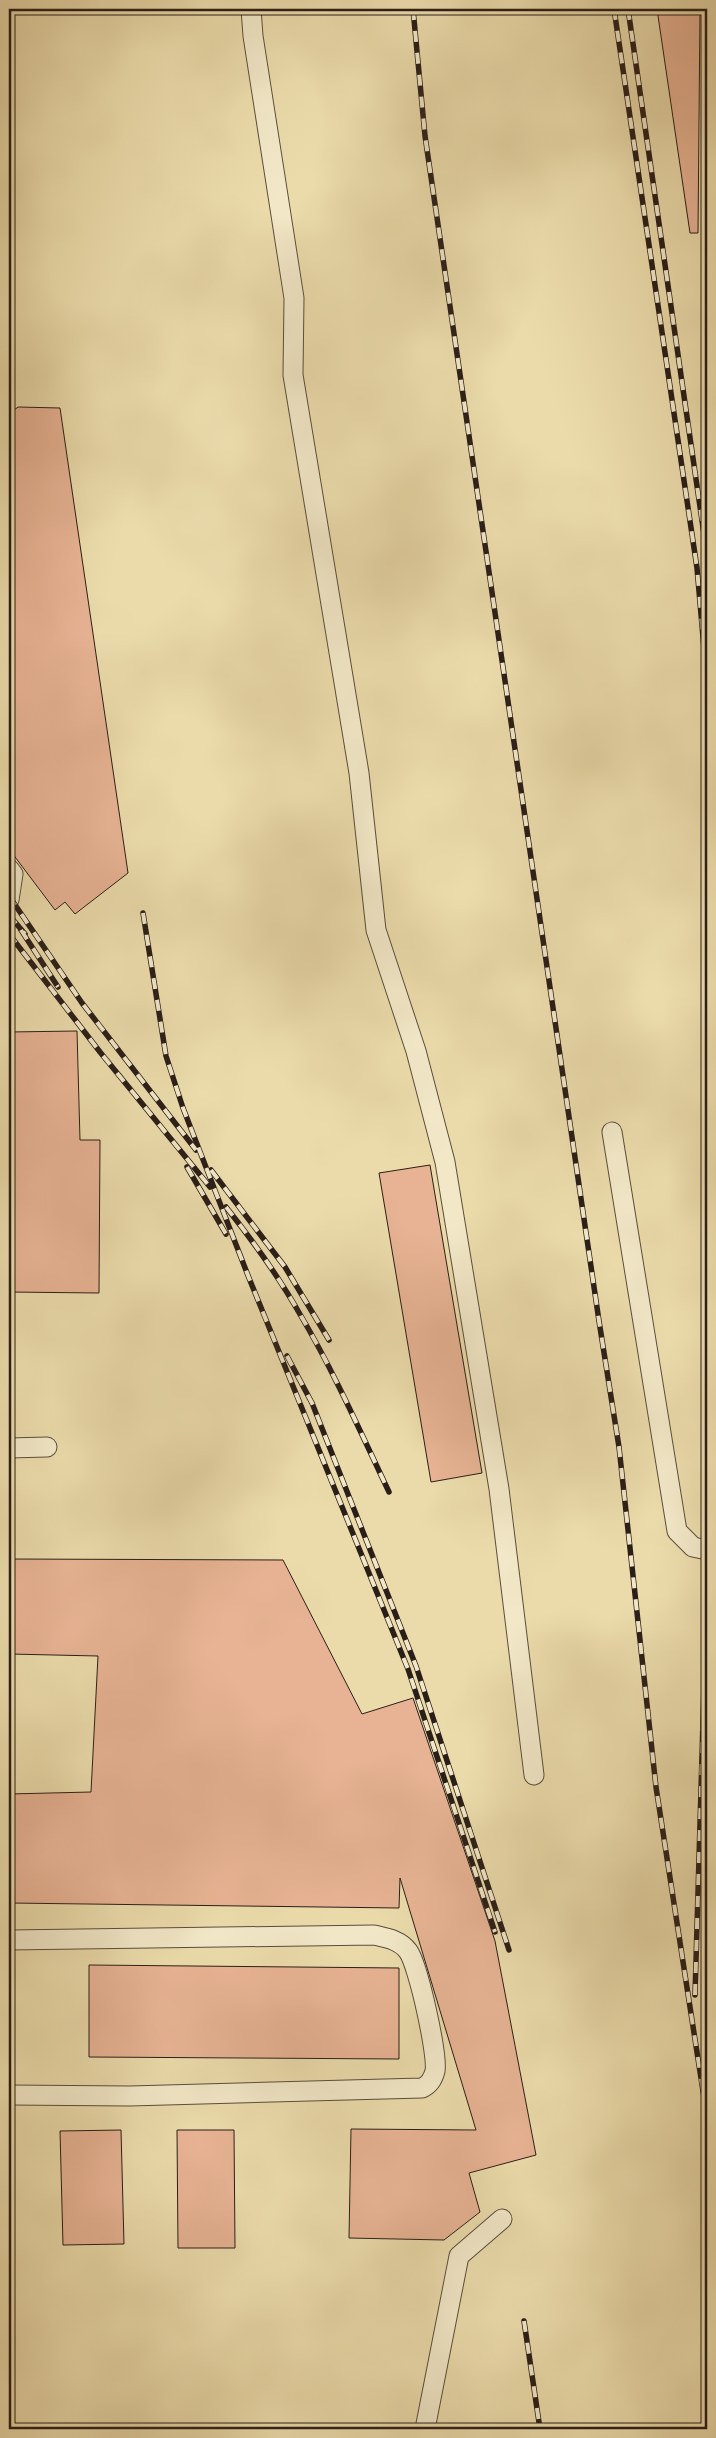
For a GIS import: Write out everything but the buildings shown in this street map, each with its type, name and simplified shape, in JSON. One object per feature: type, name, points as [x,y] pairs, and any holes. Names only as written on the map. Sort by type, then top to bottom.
[{"type":"street","points":[[251,9],[253,36],[294,298],[294,375],[359,773],[376,930],[416,1051],[445,1162],[499,1489],[534,1775]]},
{"type":"street","points":[[9,869],[13,874],[9,900]]},
{"type":"street","points":[[612,1132],[677,1531],[693,1546],[707,1550]]},
{"type":"street","points":[[9,1448],[47,1447]]},
{"type":"street","points":[[9,1940],[374,1935],[387,1938],[399,1942],[408,1950],[413,1960],[427,2013],[436,2069],[431,2082],[422,2088],[130,2096],[9,2095]]},
{"type":"street","points":[[425,2429],[459,2256],[502,2219]]},
{"type":"railway","points":[[413,9],[425,136],[619,1447],[656,1787],[707,2117]]},
{"type":"railway","points":[[614,9],[697,568],[707,683]]},
{"type":"railway","points":[[628,9],[707,555]]},
{"type":"railway","points":[[9,896],[82,1003],[196,1150]]},
{"type":"railway","points":[[143,913],[166,1056],[183,1108],[249,1278],[408,1669],[495,1932]]},
{"type":"railway","points":[[9,915],[25,934]]},
{"type":"railway","points":[[21,930],[58,987]]},
{"type":"railway","points":[[9,934],[100,1052],[210,1187]]},
{"type":"railway","points":[[707,1073],[705,1147],[707,1406]]},
{"type":"railway","points":[[187,1167],[226,1234]]},
{"type":"railway","points":[[211,1170],[285,1267],[329,1340]]},
{"type":"railway","points":[[226,1207],[284,1287],[301,1316],[336,1381],[389,1492]]},
{"type":"railway","points":[[287,1356],[312,1403],[416,1666],[509,1950]]},
{"type":"railway","points":[[695,1995],[707,1584]]},
{"type":"railway","points":[[524,2321],[540,2429]]}]
